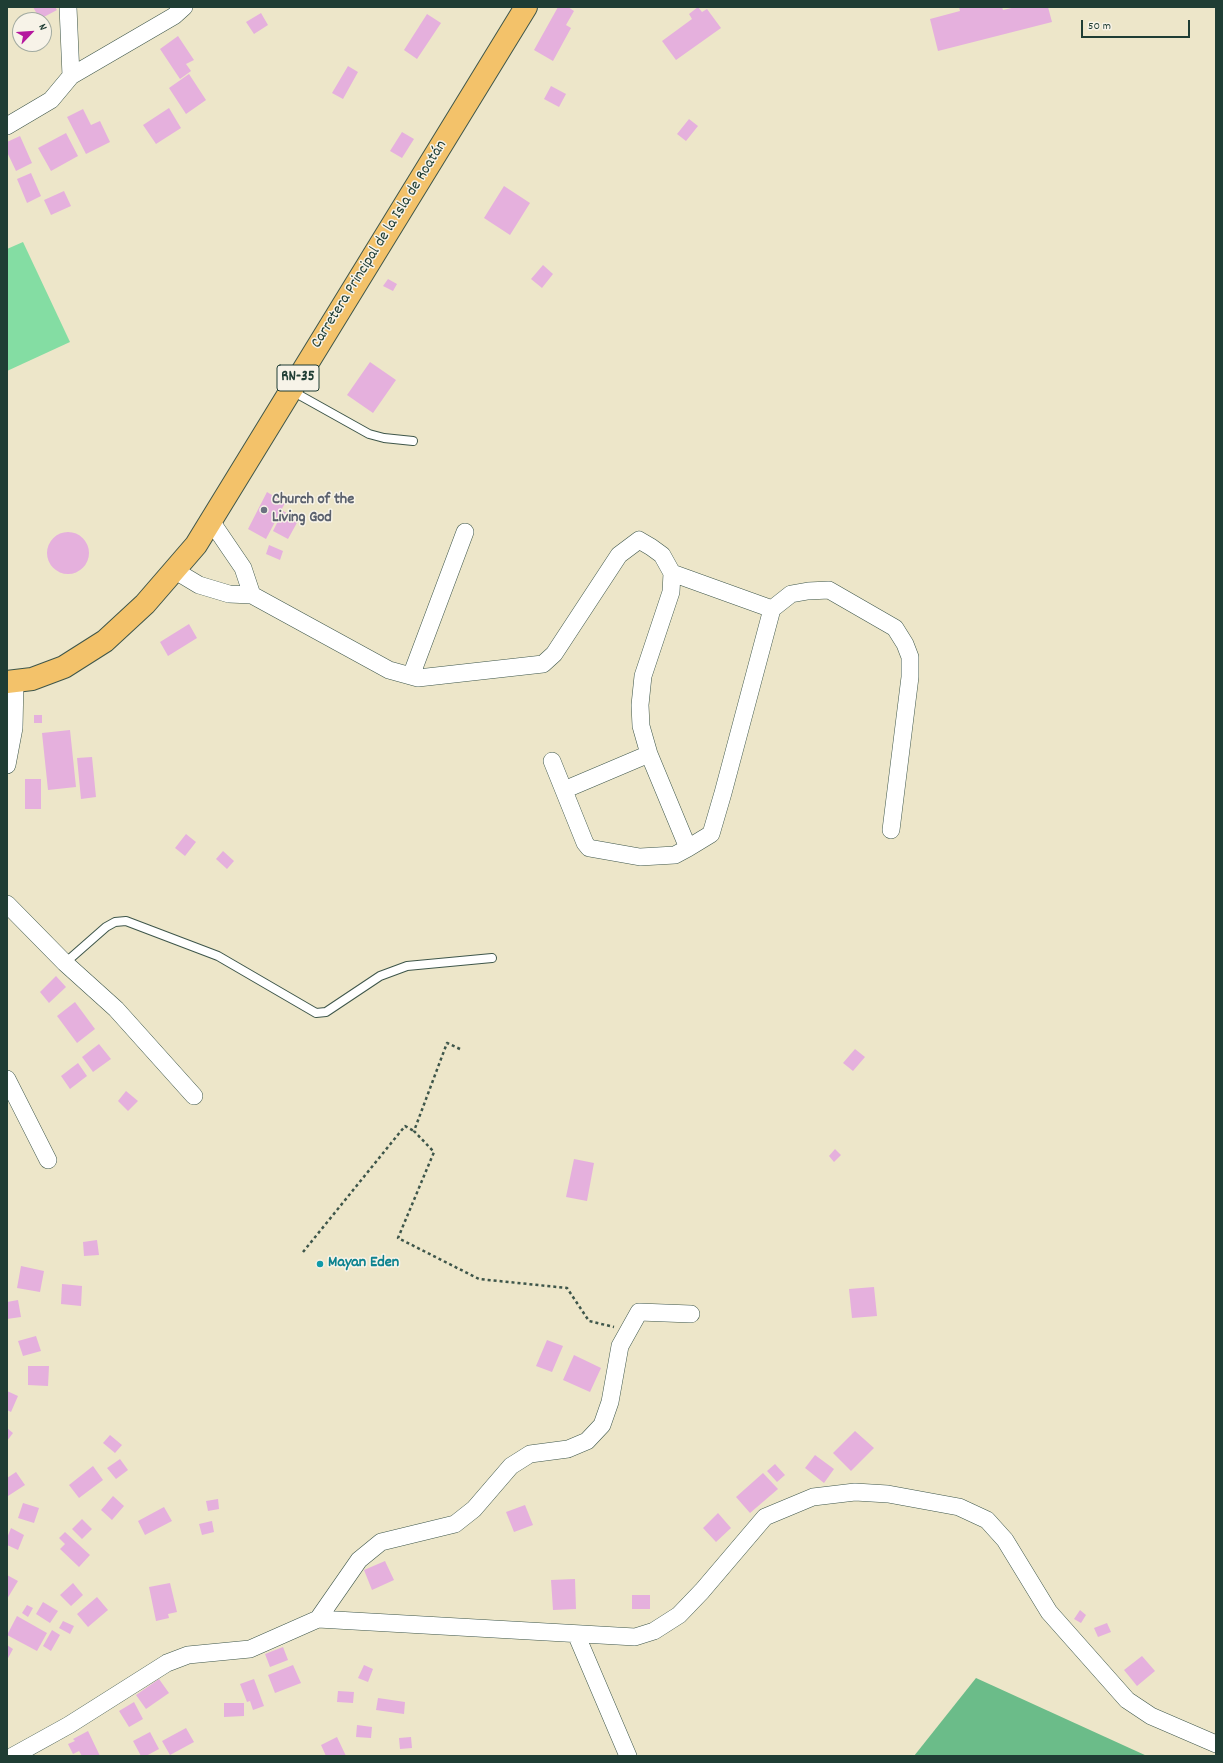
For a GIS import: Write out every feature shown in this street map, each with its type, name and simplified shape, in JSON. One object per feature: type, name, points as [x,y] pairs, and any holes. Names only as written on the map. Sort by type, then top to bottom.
[{"type":"main road","name":"Carretera Principal de la Isla de Roatán","points":[[11,681],[32,679],[64,667],[105,641],[145,604],[196,546],[526,7]]},
{"type":"street","points":[[68,7],[71,76]]},
{"type":"street","points":[[7,126],[51,100],[71,76],[174,16],[184,7]]},
{"type":"street","points":[[211,521],[243,568],[252,595]]},
{"type":"street","points":[[411,676],[465,532]]},
{"type":"street","points":[[174,570],[199,585],[229,594],[252,595],[389,670],[418,678],[543,664],[554,654],[619,555],[639,540],[662,555],[672,572],[671,592],[643,676],[640,706],[641,726],[649,754],[688,848]]},
{"type":"street","points":[[672,572],[772,609]]},
{"type":"street","points":[[552,761],[585,843],[590,848],[640,857],[675,854],[711,834],[772,609],[791,594],[808,591],[829,590],[895,628],[905,644],[910,657],[910,677],[891,830]]},
{"type":"street","points":[[7,765],[14,728],[11,681]]},
{"type":"street","points":[[564,790],[649,754]]},
{"type":"street","points":[[7,904],[65,964],[116,1009],[194,1096]]},
{"type":"street","points":[[7,1079],[48,1160]]},
{"type":"street","points":[[318,1619],[359,1560],[381,1542],[455,1524],[474,1509],[511,1466],[530,1454],[568,1449],[587,1441],[602,1425],[610,1402],[620,1346],[639,1312],[691,1314]]},
{"type":"street","points":[[13,1756],[69,1725],[167,1663],[188,1655],[250,1648],[318,1619],[634,1638],[654,1631],[679,1615],[702,1591],[765,1517],[785,1507],[813,1497],[855,1492],[888,1494],[959,1507],[987,1520],[1005,1540],[1049,1612],[1127,1700],[1151,1716],[1216,1744]]},
{"type":"street","points":[[576,1634],[628,1756]]},
{"type":"lane","points":[[291,390],[369,434],[384,438],[413,441]]},
{"type":"lane","points":[[65,964],[106,927],[115,922],[126,921],[218,956],[316,1013],[326,1012],[380,976],[407,966],[492,958]]},
{"type":"path","points":[[414,1131],[448,1043],[460,1049]]},
{"type":"path","points":[[303,1252],[405,1126],[414,1131],[434,1152],[398,1238],[479,1279],[567,1288],[589,1321],[628,1331]]},
{"type":"green space","points":[[23,242],[70,342],[7,371],[7,249]]},
{"type":"green space","points":[[976,1678],[1147,1756],[914,1756]]},
{"type":"building","points":[[33,7],[55,7],[57,10],[52,13],[36,12]]},
{"type":"building","points":[[558,7],[568,7],[574,11],[566,25],[571,28],[553,61],[534,50]]},
{"type":"building","points":[[698,7],[702,12],[707,9],[721,28],[676,60],[662,41],[692,19],[689,14]]},
{"type":"building","points":[[959,7],[1002,7],[1003,10],[1016,7],[1048,7],[1052,22],[938,51],[930,19],[960,11]]},
{"type":"building","points":[[261,13],[268,25],[254,34],[246,22]]},
{"type":"building","points":[[427,14],[441,23],[417,59],[404,50]]},
{"type":"building","points":[[178,36],[194,60],[186,64],[191,71],[180,79],[160,49]]},
{"type":"building","points":[[348,66],[358,72],[343,99],[332,93]]},
{"type":"building","points":[[189,74],[206,100],[186,114],[169,88]]},
{"type":"building","points":[[551,86],[566,94],[559,107],[544,99]]},
{"type":"building","points":[[169,108],[181,128],[156,144],[143,125]]},
{"type":"building","points":[[83,109],[91,125],[100,121],[110,142],[86,154],[67,117]]},
{"type":"building","points":[[689,119],[698,126],[686,141],[677,134]]},
{"type":"building","points":[[402,132],[414,139],[402,158],[390,151]]},
{"type":"building","points":[[66,133],[78,156],[51,171],[38,148]]},
{"type":"building","points":[[20,136],[32,163],[16,171],[7,152],[7,142]]},
{"type":"building","points":[[31,173],[41,196],[27,203],[17,179]]},
{"type":"building","points":[[504,186],[530,203],[510,235],[484,218]]},
{"type":"building","points":[[64,191],[71,206],[51,215],[44,200]]},
{"type":"building","points":[[543,265],[553,274],[542,288],[531,279]]},
{"type":"building","points":[[388,279],[397,284],[393,291],[383,286]]},
{"type":"building","points":[[370,362],[396,380],[373,413],[347,395]]},
{"type":"building","points":[[267,492],[285,503],[266,539],[248,529]]},
{"type":"building","points":[[283,511],[299,519],[288,539],[273,531]]},
{"type":"building","points":[[64,532],[72,532],[80,535],[86,541],[89,553],[86,565],[80,571],[72,574],[64,574],[56,571],[50,565],[47,557],[47,549],[50,541],[56,535]]},
{"type":"building","points":[[269,545],[283,551],[280,560],[266,554]]},
{"type":"building","points":[[189,624],[197,638],[168,656],[160,642]]},
{"type":"building","points":[[34,715],[42,715],[42,723],[34,723]]},
{"type":"building","points":[[70,730],[76,787],[48,790],[42,733]]},
{"type":"building","points":[[92,757],[96,797],[81,799],[77,758]]},
{"type":"building","points":[[25,779],[41,779],[41,809],[25,809]]},
{"type":"building","points":[[186,834],[196,842],[185,856],[175,848]]},
{"type":"building","points":[[223,851],[234,861],[227,869],[216,859]]},
{"type":"building","points":[[56,976],[66,987],[49,1003],[40,992]]},
{"type":"building","points":[[75,1002],[95,1029],[77,1043],[57,1016]]},
{"type":"building","points":[[99,1044],[111,1059],[93,1072],[82,1057]]},
{"type":"building","points":[[855,1049],[865,1057],[853,1071],[843,1063]]},
{"type":"building","points":[[78,1063],[87,1076],[70,1089],[61,1076]]},
{"type":"building","points":[[126,1091],[138,1101],[128,1111],[118,1101]]},
{"type":"building","points":[[835,1149],[841,1155],[834,1162],[829,1156]]},
{"type":"building","points":[[574,1159],[594,1163],[587,1201],[566,1197]]},
{"type":"building","points":[[97,1240],[99,1255],[84,1256],[83,1242]]},
{"type":"building","points":[[21,1266],[44,1271],[40,1292],[17,1288]]},
{"type":"building","points":[[62,1284],[82,1286],[81,1306],[61,1304]]},
{"type":"building","points":[[874,1287],[877,1316],[852,1318],[849,1289]]},
{"type":"building","points":[[18,1300],[21,1317],[7,1319],[7,1302]]},
{"type":"building","points":[[36,1336],[41,1351],[23,1356],[18,1341]]},
{"type":"building","points":[[547,1340],[563,1346],[552,1372],[536,1366]]},
{"type":"building","points":[[574,1355],[601,1368],[590,1392],[563,1380]]},
{"type":"building","points":[[28,1366],[49,1366],[48,1386],[28,1385]]},
{"type":"building","points":[[7,1391],[18,1396],[11,1412],[7,1410]]},
{"type":"building","points":[[7,1428],[13,1433],[7,1441]]},
{"type":"building","points":[[855,1431],[874,1448],[851,1471],[833,1453]]},
{"type":"building","points":[[110,1435],[122,1445],[115,1453],[103,1443]]},
{"type":"building","points":[[815,1455],[834,1469],[824,1483],[805,1468]]},
{"type":"building","points":[[120,1459],[128,1470],[116,1479],[107,1468]]},
{"type":"building","points":[[775,1464],[785,1475],[777,1482],[767,1471]]},
{"type":"building","points":[[93,1466],[103,1480],[79,1498],[69,1485]]},
{"type":"building","points":[[16,1472],[25,1485],[8,1496],[7,1478]]},
{"type":"building","points":[[763,1473],[778,1489],[750,1513],[736,1497]]},
{"type":"building","points":[[113,1496],[124,1506],[112,1520],[101,1510]]},
{"type":"building","points":[[218,1499],[219,1509],[208,1511],[206,1501]]},
{"type":"building","points":[[23,1503],[39,1508],[34,1523],[18,1518]]},
{"type":"building","points":[[525,1505],[533,1525],[514,1532],[506,1512]]},
{"type":"building","points":[[164,1507],[172,1521],[145,1535],[138,1521]]},
{"type":"building","points":[[718,1513],[731,1528],[716,1542],[703,1528]]},
{"type":"building","points":[[82,1519],[92,1529],[82,1539],[72,1529]]},
{"type":"building","points":[[212,1521],[214,1532],[202,1535],[199,1524]]},
{"type":"building","points":[[11,1528],[24,1535],[18,1550],[7,1545],[7,1538]]},
{"type":"building","points":[[65,1532],[90,1555],[79,1567],[60,1549],[65,1544],[59,1538]]},
{"type":"building","points":[[385,1561],[394,1580],[372,1590],[364,1570]]},
{"type":"building","points":[[7,1575],[18,1581],[7,1599]]},
{"type":"building","points":[[575,1579],[576,1609],[553,1610],[551,1580]]},
{"type":"building","points":[[73,1583],[83,1595],[71,1606],[60,1595]]},
{"type":"building","points":[[170,1583],[177,1612],[168,1614],[169,1618],[156,1621],[149,1587]]},
{"type":"building","points":[[632,1595],[650,1595],[650,1609],[632,1609]]},
{"type":"building","points":[[97,1597],[108,1610],[88,1627],[77,1614]]},
{"type":"building","points":[[43,1602],[58,1611],[50,1623],[36,1614]]},
{"type":"building","points":[[27,1605],[33,1608],[28,1617],[22,1613]]},
{"type":"building","points":[[1080,1610],[1086,1615],[1081,1623],[1074,1619]]},
{"type":"building","points":[[17,1616],[47,1633],[37,1651],[7,1635]]},
{"type":"building","points":[[63,1621],[74,1626],[70,1634],[59,1628]]},
{"type":"building","points":[[1107,1623],[1111,1632],[1098,1637],[1094,1628]]},
{"type":"building","points":[[52,1630],[60,1635],[51,1651],[43,1646]]},
{"type":"building","points":[[7,1645],[13,1649],[7,1660]]},
{"type":"building","points":[[283,1647],[288,1660],[270,1667],[265,1654]]},
{"type":"building","points":[[1142,1656],[1155,1671],[1137,1686],[1124,1670]]},
{"type":"building","points":[[293,1665],[301,1683],[275,1693],[268,1675]]},
{"type":"building","points":[[364,1665],[373,1669],[368,1682],[358,1678]]},
{"type":"building","points":[[159,1679],[169,1693],[146,1709],[136,1695]]},
{"type":"building","points":[[254,1679],[264,1706],[253,1710],[250,1701],[247,1702],[240,1684]]},
{"type":"building","points":[[338,1691],[354,1692],[353,1703],[337,1702]]},
{"type":"building","points":[[378,1698],[405,1702],[404,1714],[376,1710]]},
{"type":"building","points":[[134,1702],[143,1719],[129,1727],[119,1711]]},
{"type":"building","points":[[224,1703],[244,1703],[244,1716],[224,1717]]},
{"type":"building","points":[[357,1725],[372,1727],[371,1738],[356,1737]]},
{"type":"building","points":[[186,1728],[194,1742],[170,1755],[162,1741]]},
{"type":"building","points":[[88,1731],[100,1756],[82,1756],[79,1751],[73,1754],[68,1744],[75,1741],[73,1739]]},
{"type":"building","points":[[150,1732],[159,1749],[146,1756],[141,1756],[133,1741]]},
{"type":"building","points":[[337,1737],[346,1756],[326,1756],[321,1745]]},
{"type":"building","points":[[411,1737],[412,1748],[400,1749],[399,1738]]},
{"type":"place","name":"Church of the Living God","points":[[264,510]]},
{"type":"place","name":"Mayan Eden","points":[[320,1264]]}]
